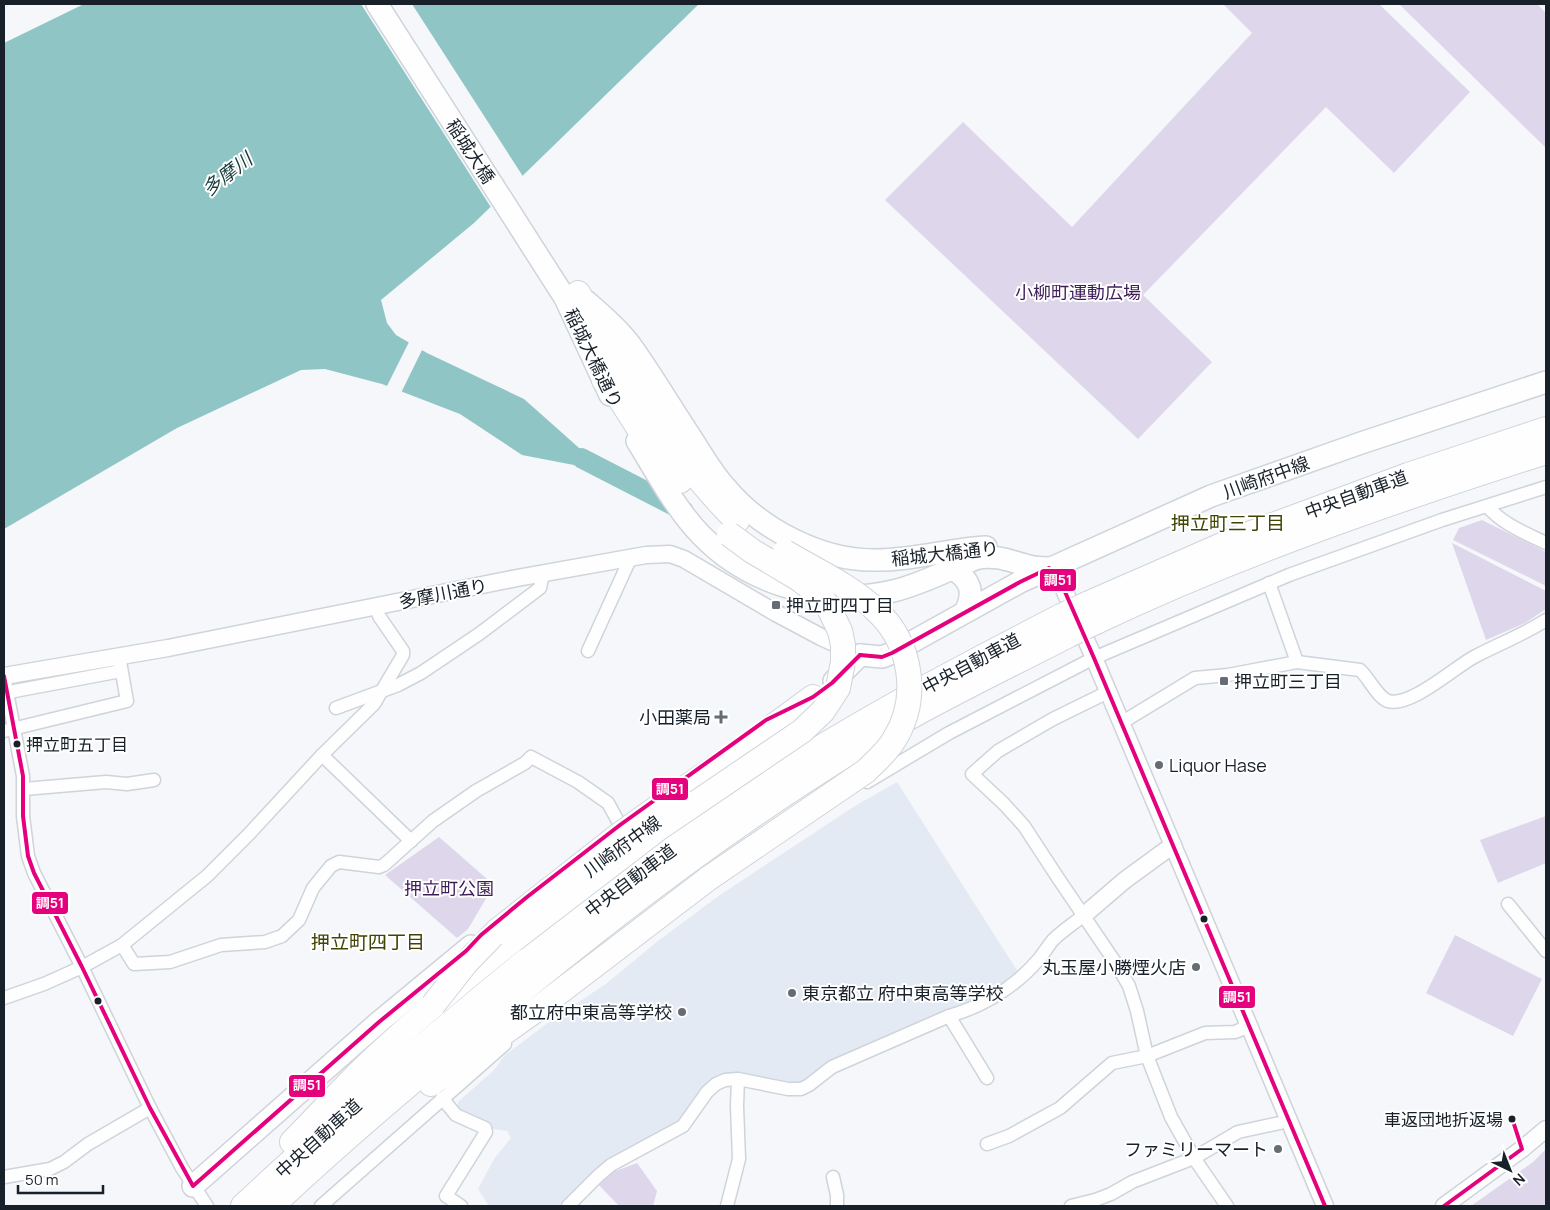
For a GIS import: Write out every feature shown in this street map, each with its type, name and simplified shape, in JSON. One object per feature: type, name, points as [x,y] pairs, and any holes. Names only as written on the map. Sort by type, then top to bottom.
[{"type":"highway","points":[[287,1206],[351,1147],[399,1107],[536,1010],[709,878],[848,784],[882,755],[894,741],[907,710],[909,689],[908,670],[904,652],[897,637],[877,611],[844,586],[763,539],[737,521],[715,500],[679,454],[614,355],[572,296]]},
{"type":"highway","points":[[226,1206],[275,1160],[345,1087],[433,1005],[513,940],[659,828],[802,731],[823,711],[838,688],[843,662],[843,645],[840,631],[828,606],[809,586],[752,551],[729,534],[705,512],[644,435],[620,399],[604,380]]},
{"type":"highway","name":"中央自動車道","points":[[1091,613],[1238,538],[1408,475],[1546,429]]},
{"type":"highway","name":"中央自動車道","points":[[1091,613],[1154,594],[1250,555],[1377,508],[1546,452]]},
{"type":"highway","points":[[1065,625],[1091,613]]},
{"type":"highway","name":"中央自動車道","points":[[243,1206],[282,1169],[416,1052],[594,906],[662,854],[792,765],[885,708],[1065,625]]},
{"type":"highway","name":"中央自動車道","points":[[272,1206],[427,1069],[518,993],[608,922],[730,831],[803,782],[890,728],[1065,625]]},
{"type":"highway","points":[[433,1005],[466,963],[497,931],[619,835],[813,697]]},
{"type":"main road","name":"稲城大橋","points":[[377,4],[572,296]]},
{"type":"main road","name":"稲城大橋","points":[[392,4],[572,296]]},
{"type":"main road","name":"稲城大橋通り","points":[[572,296],[614,404],[668,491],[700,534],[719,552],[744,569],[780,585],[837,596],[876,595],[908,587],[978,558],[1004,558],[1030,567],[1049,568]]},
{"type":"main road","name":"稲城大橋通り","points":[[572,296],[625,338],[727,489],[746,508],[789,539],[811,548],[848,558],[873,560],[998,546],[1028,552],[1049,568]]},
{"type":"main road","name":"川崎府中線","points":[[860,655],[882,657],[892,653],[1049,568],[1212,496],[1361,443],[1546,382]]},
{"type":"main road","points":[[952,568],[964,577],[971,592],[971,598],[965,612]]},
{"type":"main road","name":"川崎府中線","points":[[563,878],[620,825],[766,720],[813,697],[832,683],[860,655]]},
{"type":"main road","name":"川崎府中線","points":[[199,1199],[365,1034],[466,951],[481,935],[563,878],[799,727],[840,692],[853,672],[860,655]]},
{"type":"street","points":[[321,1206],[533,1020],[707,886],[826,806],[949,733],[1094,658],[1269,583],[1433,524],[1546,487]]},
{"type":"street","points":[[1487,506],[1494,515],[1504,522],[1546,543]]},
{"type":"street","name":"多摩川通り","points":[[4,676],[120,664],[168,648],[543,574],[664,554],[677,556],[821,637],[860,655]]},
{"type":"street","points":[[588,651],[631,558]]},
{"type":"street","points":[[1049,568],[1062,585],[1094,658],[1325,1206]]},
{"type":"street","points":[[336,708],[382,691],[420,673],[495,622],[540,588],[543,574]]},
{"type":"street","points":[[1269,583],[1297,662]]},
{"type":"street","points":[[4,998],[44,984],[82,967],[122,944],[207,876],[249,834],[322,755],[374,704],[403,655],[403,651],[379,616],[376,606]]},
{"type":"street","points":[[1121,723],[1195,678],[1228,675],[1297,662],[1360,670],[1381,697],[1387,701],[1398,702],[1432,686],[1474,657],[1526,633],[1546,620]]},
{"type":"street","points":[[5,693],[120,664],[127,701],[8,730]]},
{"type":"street","points":[[4,676],[8,730],[23,776],[28,856],[34,873],[150,1108],[199,1199]]},
{"type":"street","points":[[1108,692],[1053,719],[998,751],[972,774],[1024,826],[1117,965],[1129,986],[1138,1011],[1147,1056],[1171,1118],[1194,1158],[1227,1206]]},
{"type":"street","points":[[322,755],[411,840]]},
{"type":"street","points":[[122,944],[134,964],[170,962],[221,945],[265,942],[282,936],[299,920],[313,888],[331,866],[339,862],[379,867],[384,865],[433,821],[476,791],[531,757],[578,782],[608,803],[620,825]]},
{"type":"street","points":[[24,789],[106,782],[127,784],[154,780]]},
{"type":"street","points":[[568,1206],[611,1165],[683,1126],[707,1092],[716,1084],[725,1080],[738,1079],[788,1089],[801,1089],[832,1067],[949,1016],[969,1010],[995,997],[1039,959],[1053,940],[1125,880],[1173,845]]},
{"type":"street","points":[[1508,904],[1546,951]]},
{"type":"street","points":[[949,1016],[987,1078]]},
{"type":"street","points":[[987,1144],[1009,1136],[1060,1108],[1112,1062],[1147,1056],[1205,1033],[1235,1032],[1242,1029],[1248,1022]]},
{"type":"street","points":[[727,1206],[739,1159],[738,1079]]},
{"type":"street","points":[[442,1098],[456,1115],[485,1128],[486,1132],[446,1196],[461,1206]]},
{"type":"street","points":[[4,1177],[28,1174],[57,1165],[88,1144],[150,1108]]},
{"type":"street","points":[[1071,1206],[1103,1197],[1132,1182],[1194,1158],[1238,1132],[1289,1121]]},
{"type":"street","points":[[1444,1206],[1546,1130]]},
{"type":"street","points":[[833,1177],[837,1195],[837,1206]]},
{"type":"shaded area","name":"東京都立 府中東高等学校","points":[[897,782],[1018,972],[981,1000],[831,1060],[810,1079],[796,1085],[727,1076],[684,1119],[585,1182],[559,1206],[489,1206],[478,1189],[494,1159],[511,1138],[507,1131],[493,1129],[478,1117],[458,1113],[458,1102],[494,1070],[504,1056],[545,1025],[607,983],[658,941],[720,895],[855,806]]},
{"type":"green space","name":"小柳町運動広場","points":[[1223,4],[1379,4],[1470,92],[1394,173],[1326,107],[1143,295],[1212,362],[1138,439],[885,200],[963,122],[1072,227],[1252,33]]},
{"type":"green space","points":[[1399,4],[1537,4],[1546,13],[1546,148]]},
{"type":"green space","points":[[1482,520],[1546,552],[1546,586],[1453,540],[1459,528]]},
{"type":"green space","points":[[1452,543],[1546,591],[1546,609],[1525,623],[1486,640]]},
{"type":"green space","points":[[1546,816],[1546,863],[1498,883],[1480,840]]},
{"type":"green space","name":"押立町公園","points":[[439,837],[494,885],[468,929],[457,938],[385,875]]},
{"type":"green space","points":[[1455,935],[1542,979],[1513,1036],[1426,993]]},
{"type":"green space","points":[[1546,1149],[1546,1206],[1471,1206],[1533,1162]]},
{"type":"green space","points":[[637,1163],[657,1191],[653,1206],[619,1206],[599,1185],[613,1172]]},
{"type":"water","name":"多摩川","points":[[84,4],[699,4],[474,223],[381,300],[387,323],[396,335],[427,353],[524,399],[605,471],[522,455],[460,414],[382,384],[325,369],[301,370],[177,428],[4,529],[4,43]]},
{"type":"pier","points":[[361,4],[412,4],[524,178],[492,209]]},
{"type":"pier","points":[[410,340],[423,348],[401,393],[386,388]]},
{"type":"waterway","points":[[581,458],[684,511]]},
{"type":"transit line","name":"調51","points":[[860,655],[882,657],[892,653],[1049,568],[1062,585],[1094,658],[1325,1206]]},
{"type":"transit line","name":"調51","points":[[4,676],[23,776],[23,816],[28,856],[34,873],[150,1108],[193,1186],[379,1022],[466,951],[481,935],[527,897],[620,825],[766,720],[813,697],[832,683],[860,655]]},
{"type":"transit line","name":"調51","points":[[1444,1206],[1522,1149],[1512,1118]]},
{"type":"place","name":"押立町四丁目","points":[[776,605]]},
{"type":"place","name":"押立町三丁目","points":[[1224,681]]},
{"type":"place","name":"小田薬局","points":[[721,717]]},
{"type":"place","name":"押立町五丁目","points":[[17,744]]},
{"type":"place","name":"Liquor Hase","points":[[1159,765]]},
{"type":"place","name":"丸玉屋小勝煙火店","points":[[1196,967]]},
{"type":"place","name":"東京都立 府中東高等学校","points":[[792,993]]},
{"type":"place","name":"都立府中東高等学校","points":[[682,1012]]},
{"type":"place","name":"車返団地折返場","points":[[1512,1119]]},
{"type":"place","name":"ファミリーマート","points":[[1278,1149]]},
{"type":"district","name":"押立町三丁目","points":[[1228,523]]},
{"type":"district","name":"押立町四丁目","points":[[368,942]]}]
